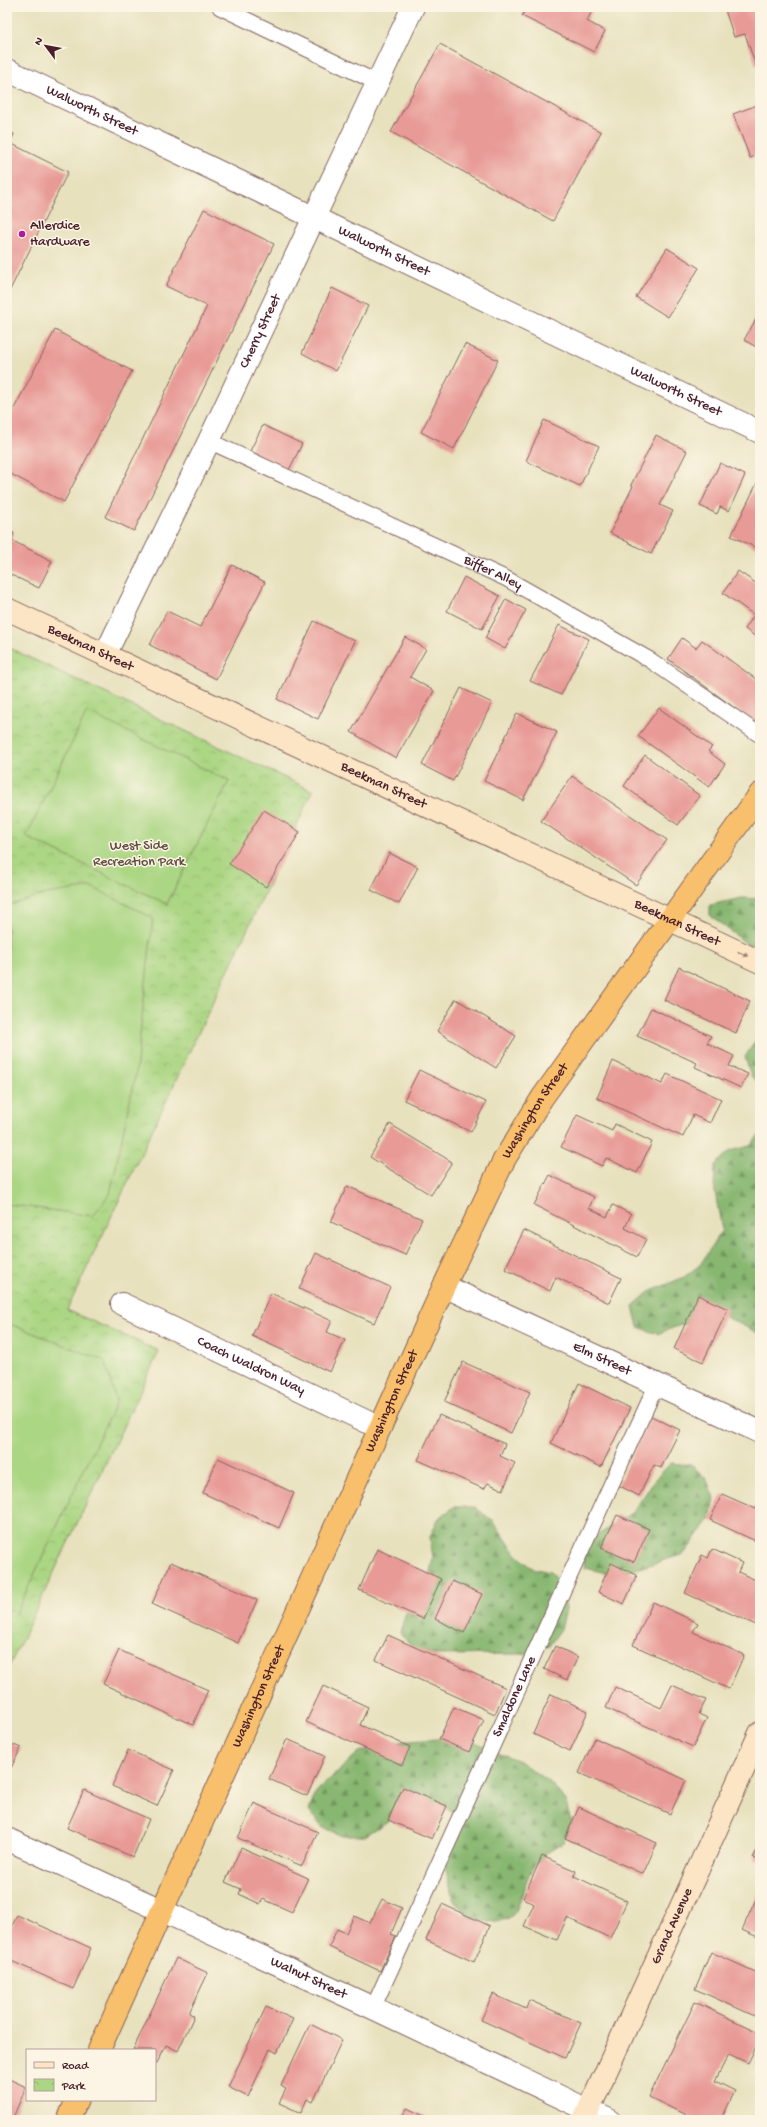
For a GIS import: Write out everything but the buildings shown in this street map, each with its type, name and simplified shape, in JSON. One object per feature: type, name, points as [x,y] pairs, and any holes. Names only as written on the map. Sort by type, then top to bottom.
[{"type":"highway","name":"Washington Street","points":[[99,2049],[444,1286],[500,1166],[542,1098],[760,794]]},
{"type":"highway","points":[[68,2120],[77,2101]]},
{"type":"street","name":"Cherry Street","points":[[105,655],[209,441],[413,7]]},
{"type":"street","name":"Walworth Street","points":[[7,70],[760,432]]},
{"type":"street","name":"Beekman Street","points":[[7,609],[760,962]]},
{"type":"street","name":"Elm Street","points":[[444,1286],[656,1386],[760,1432]]},
{"type":"street","name":"Coach Waldron Way","points":[[122,1304],[380,1428]]},
{"type":"street","name":"Grand Avenue","points":[[586,2115],[760,1733]]},
{"type":"street","name":"Walnut Street","points":[[7,1839],[373,2008],[586,2115],[609,2120]]},
{"type":"lane","points":[[220,7],[378,83]]},
{"type":"lane","name":"Biffer Alley","points":[[209,441],[507,579],[650,660],[760,735]]},
{"type":"lane","name":"Smaldone Lane","points":[[373,2008],[656,1386]]},
{"type":"green space","name":"West Side Recreation Park","points":[[7,647],[313,791],[67,1310],[159,1351],[7,1671]]},
{"type":"green space","points":[[87,712],[229,781],[167,904],[26,837]]},
{"type":"green space","points":[[92,887],[153,918],[136,1072],[110,1194],[93,1216],[7,1204],[7,906],[46,894]]},
{"type":"green space","points":[[741,898],[760,899],[760,949],[747,944],[710,915],[710,905]]},
{"type":"green space","points":[[756,1040],[760,1040],[760,1084],[751,1076],[745,1057]]},
{"type":"green space","points":[[760,1134],[760,1330],[758,1333],[720,1314],[699,1318],[657,1334],[638,1327],[633,1306],[649,1292],[684,1277],[700,1265],[722,1230],[714,1186],[715,1165],[730,1151],[750,1146]]},
{"type":"green space","points":[[7,1323],[105,1361],[116,1402],[16,1613],[7,1609]]},
{"type":"green space","points":[[671,1463],[691,1465],[706,1478],[714,1498],[710,1519],[684,1554],[633,1570],[608,1573],[585,1568],[580,1547],[633,1512],[656,1478]]},
{"type":"green space","points":[[454,1507],[475,1507],[493,1521],[517,1555],[532,1568],[550,1572],[564,1589],[566,1610],[561,1629],[549,1646],[525,1654],[435,1655],[415,1649],[400,1633],[406,1613],[429,1577],[433,1558],[430,1537],[438,1519]]},
{"type":"green space","points":[[463,1737],[519,1761],[553,1785],[566,1802],[571,1823],[563,1843],[545,1854],[531,1870],[516,1911],[509,1919],[488,1922],[469,1916],[453,1899],[443,1858],[458,1819],[444,1804],[421,1804],[400,1813],[365,1836],[342,1836],[322,1827],[309,1811],[316,1792],[359,1752],[397,1742]]},
{"type":"place","name":"Allerdice Hardware","points":[[22,234]]}]
